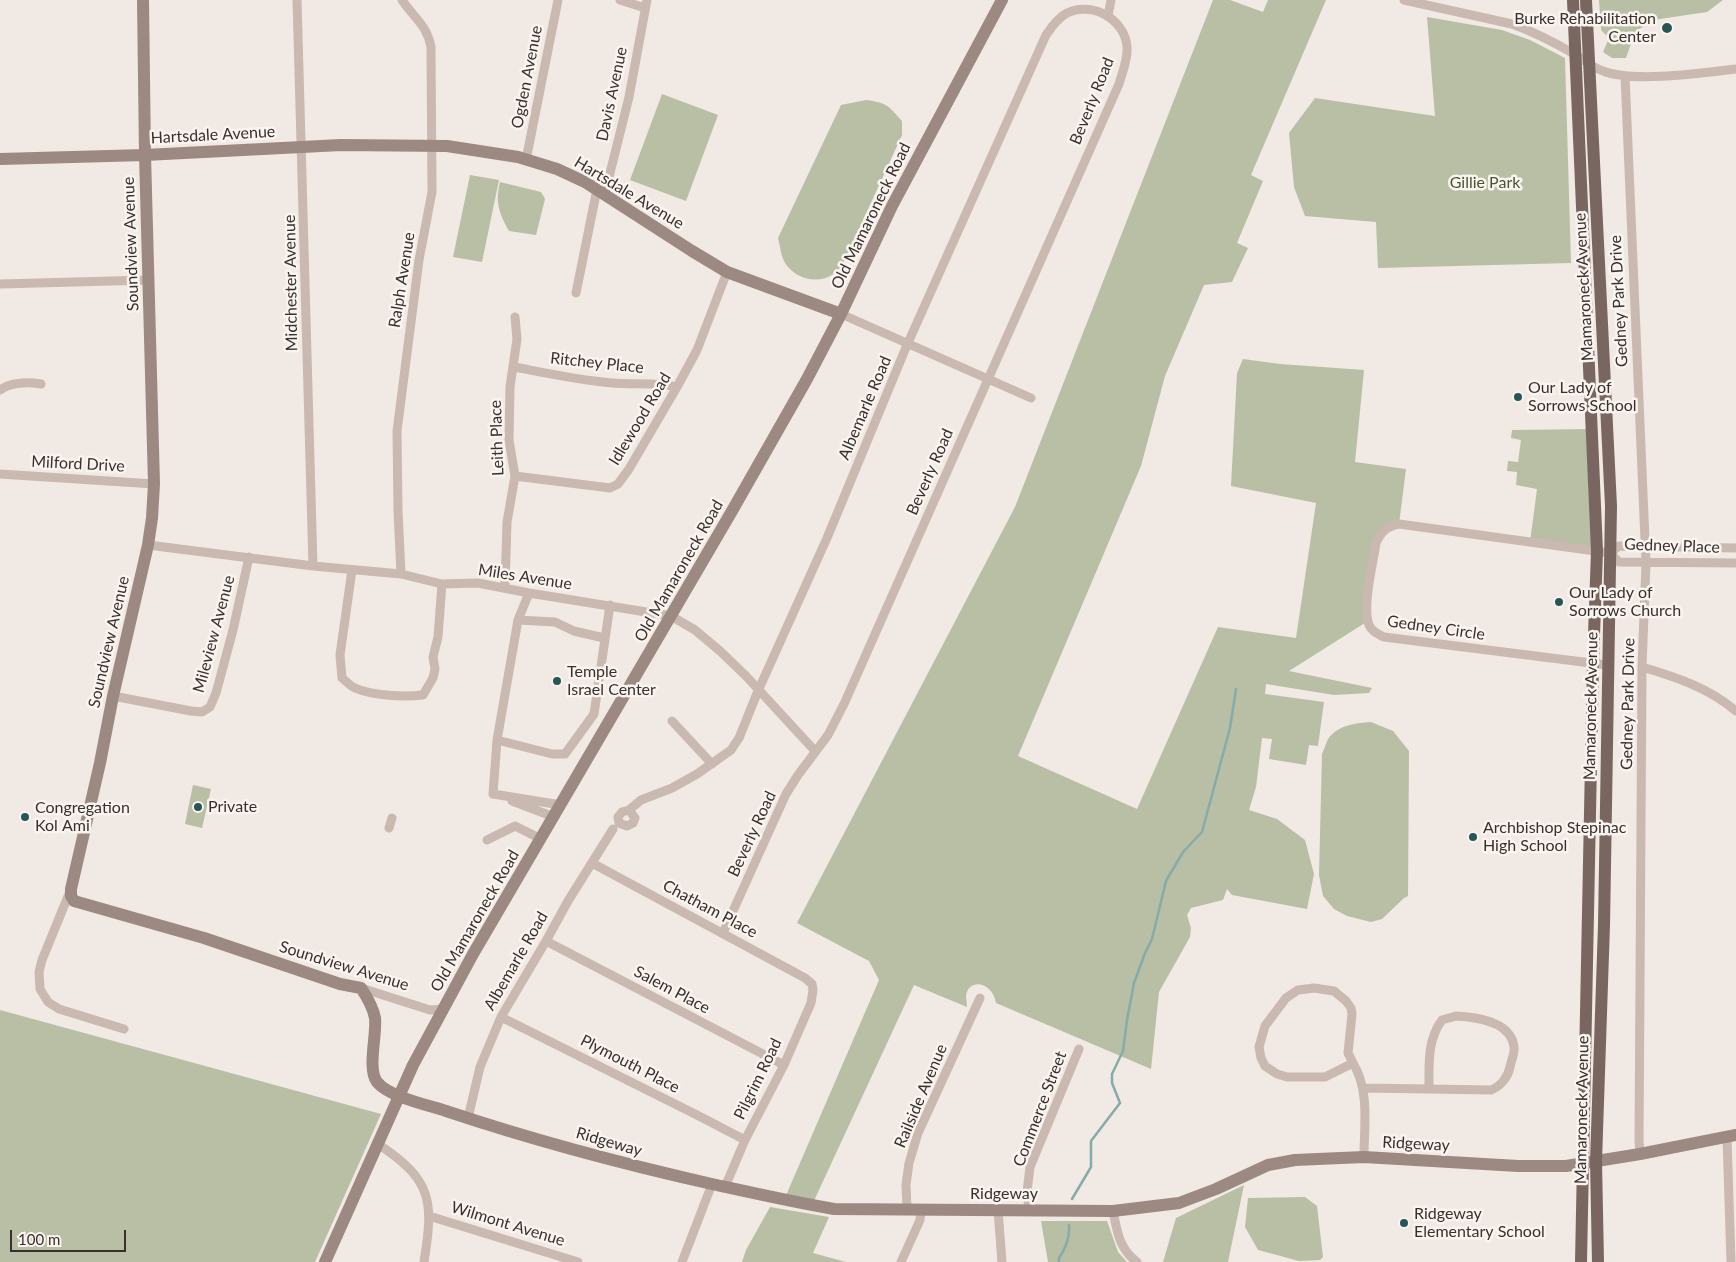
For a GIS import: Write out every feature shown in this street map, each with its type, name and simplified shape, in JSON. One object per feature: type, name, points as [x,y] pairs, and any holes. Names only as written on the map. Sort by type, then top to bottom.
[{"type":"main road","name":"Mamaroneck Avenue","points":[[1573,0],[1604,552],[1608,665],[1604,925],[1596,1161],[1598,1262]]},
{"type":"main road","name":"Mamaroneck Avenue","points":[[1581,1262],[1593,663],[1610,483],[1586,0]]},
{"type":"street","name":"Soundview Avenue","points":[[143,0],[144,155],[154,484],[152,518],[148,545],[112,696],[100,764],[71,889],[71,896],[74,901],[94,908],[204,938],[340,984],[361,988],[430,1010],[444,1009]]},
{"type":"street","name":"Midchester Avenue","points":[[297,0],[313,566]]},
{"type":"street","name":"Ralph Avenue","points":[[401,574],[397,431],[418,260],[432,192],[430,41],[424,26],[402,0]]},
{"type":"street","name":"Ogden Avenue","points":[[526,160],[558,0]]},
{"type":"street","points":[[620,0],[646,4]]},
{"type":"street","name":"Old Mamaroneck Road","points":[[325,1262],[413,1065],[478,946],[807,379],[841,314],[892,206],[1002,0]]},
{"type":"street","points":[[1108,16],[1112,0]]},
{"type":"street","points":[[1404,0],[1512,24],[1529,30],[1603,71],[1625,76],[1659,76],[1736,69]]},
{"type":"street","name":"Davis Avenue","points":[[576,293],[601,191],[629,96],[646,4]]},
{"type":"street","name":"Albemarle Road","points":[[629,810],[641,800],[672,788],[712,764],[731,750],[739,738],[758,691],[827,538],[907,345],[1046,35],[1056,22],[1067,13],[1073,11],[1093,10],[1108,16]]},
{"type":"street","name":"Beverly Road","points":[[723,933],[786,794],[828,735],[844,704],[1119,84],[1128,48],[1124,34],[1115,21],[1108,16]]},
{"type":"street","name":"Gedney Park Drive","points":[[1625,76],[1646,547],[1642,667],[1640,1154]]},
{"type":"street","name":"Hartsdale Avenue","points":[[0,159],[144,155],[341,145],[432,145],[448,146],[526,160],[558,169],[601,191],[727,272],[841,314],[907,345],[1031,398]]},
{"type":"street","name":"Idlewood Road","points":[[515,476],[610,488],[618,484],[643,448],[677,388],[696,350],[727,272]]},
{"type":"street","points":[[0,284],[149,280]]},
{"type":"street","name":"Leith Place","points":[[505,587],[507,522],[515,476],[509,440],[510,388],[517,339],[515,317]]},
{"type":"street","name":"Ritchey Place","points":[[514,367],[589,380],[615,383],[665,384],[677,388]]},
{"type":"street","points":[[0,390],[5,386],[20,383],[41,384]]},
{"type":"street","name":"Milford Drive","points":[[0,474],[154,484]]},
{"type":"street","name":"Gedney Circle","points":[[1604,552],[1399,524],[1394,525],[1382,532],[1376,543],[1366,606],[1370,626],[1377,634],[1384,637],[1608,665]]},
{"type":"street","name":"Miles Avenue","points":[[148,545],[313,566],[401,574],[442,584],[478,582],[529,593],[671,616],[695,630],[746,676],[815,751]]},
{"type":"street","name":"Gedney Place","points":[[1604,552],[1619,546],[1736,548]]},
{"type":"street","name":"Gedney Place","points":[[1604,552],[1619,562],[1736,563]]},
{"type":"street","name":"Mileview Avenue","points":[[112,696],[191,711],[202,712],[210,707],[216,693],[233,630],[249,557]]},
{"type":"street","points":[[352,570],[340,655],[342,678],[354,688],[383,695],[423,695],[433,678],[435,669],[433,656],[438,637],[442,584]]},
{"type":"street","points":[[493,794],[497,740],[518,620],[529,593]]},
{"type":"street","points":[[497,740],[552,754],[565,754],[594,714],[610,605]]},
{"type":"street","points":[[518,620],[555,622],[574,631],[604,638]]},
{"type":"street","points":[[1642,667],[1681,679],[1703,689],[1726,702],[1736,711]]},
{"type":"street","points":[[672,721],[712,764]]},
{"type":"street","points":[[1592,736],[1607,737]]},
{"type":"street","points":[[493,794],[561,805]]},
{"type":"street","points":[[493,794],[554,817]]},
{"type":"street","points":[[1590,804],[1606,806]]},
{"type":"street","points":[[389,828],[392,818]]},
{"type":"street","points":[[487,840],[515,826],[541,839]]},
{"type":"street","name":"Albemarle Road","points":[[468,1118],[480,1067],[501,1017],[568,901],[613,829]]},
{"type":"street","name":"Chatham Place","points":[[592,863],[805,978],[812,984]]},
{"type":"street","points":[[71,889],[42,960],[39,972],[40,989],[48,1002],[59,1009],[124,1029]]},
{"type":"street","points":[[1589,924],[1604,925]]},
{"type":"street","name":"Salem Place","points":[[546,941],[784,1065]]},
{"type":"street","name":"Pilgrim Road","points":[[682,1262],[719,1185],[784,1065],[810,1003],[813,990],[812,984]]},
{"type":"street","name":"Ridgeway","points":[[361,988],[375,1018],[373,1068],[375,1079],[385,1088],[468,1118],[637,1167],[796,1203],[834,1209],[1113,1211],[1179,1203],[1216,1189],[1268,1165],[1295,1160],[1364,1157],[1518,1166],[1566,1166],[1732,1136]]},
{"type":"street","points":[[1353,1063],[1325,1077],[1288,1077],[1277,1074],[1265,1066],[1261,1058],[1259,1048],[1265,1026],[1286,998],[1298,990],[1314,988],[1334,991],[1346,1000],[1352,1014],[1348,1053],[1359,1073],[1364,1088],[1364,1157]]},
{"type":"street","name":"Railside Avenue","points":[[907,1210],[906,1185],[909,1163],[918,1133],[980,998]]},
{"type":"street","points":[[1364,1088],[1491,1090],[1498,1088],[1508,1074],[1514,1048],[1508,1034],[1500,1026],[1489,1020],[1476,1017],[1456,1016],[1442,1020],[1434,1034],[1429,1056],[1428,1089]]},
{"type":"street","name":"Plymouth Place","points":[[501,1017],[745,1140]]},
{"type":"street","name":"Commerce Street","points":[[1029,1210],[1027,1192],[1030,1167],[1079,1049]]},
{"type":"street","points":[[1731,1262],[1732,1136]]},
{"type":"street","points":[[378,1144],[398,1157],[416,1176],[426,1192],[429,1216],[424,1262]]},
{"type":"street","points":[[901,1262],[920,1220],[920,1210]]},
{"type":"street","points":[[998,1210],[1002,1262]]},
{"type":"street","points":[[1113,1211],[1118,1238],[1123,1250],[1137,1262]]},
{"type":"street","name":"Wilmont Avenue","points":[[429,1216],[578,1262]]},
{"type":"green space","points":[[1213,0],[1230,0],[1263,12],[1268,0],[1326,0],[1251,175],[1263,181],[1237,243],[1248,248],[1232,282],[1204,285],[1165,376],[1141,466],[1018,756],[1137,809],[1218,627],[1296,638],[1316,503],[1231,486],[1237,373],[1243,359],[1280,364],[1364,370],[1355,462],[1406,469],[1399,524],[1379,536],[1368,621],[1289,671],[1372,688],[1369,693],[1334,695],[1266,684],[1265,694],[1324,702],[1318,746],[1309,745],[1306,765],[1269,759],[1272,739],[1262,738],[1256,787],[1249,810],[1277,819],[1305,840],[1314,874],[1307,909],[1232,895],[1227,889],[1223,900],[1191,908],[1187,915],[1191,928],[1190,937],[1159,992],[1151,1069],[996,1003],[991,991],[981,985],[976,984],[968,989],[966,995],[967,1007],[914,985],[812,1205],[784,1200],[879,980],[869,961],[797,923],[1015,507]]},
{"type":"green space","points":[[1599,0],[1723,0],[1707,12],[1653,20],[1635,32],[1626,58],[1612,58],[1603,52],[1609,38],[1601,30]]},
{"type":"green space","name":"Gillie Park","points":[[1427,17],[1502,30],[1530,40],[1565,58],[1571,263],[1378,268],[1376,222],[1305,216],[1294,187],[1289,133],[1315,98],[1435,116]]},
{"type":"green space","points":[[662,94],[718,115],[686,201],[630,180]]},
{"type":"green space","points":[[866,100],[879,102],[893,111],[902,121],[902,135],[843,264],[835,273],[826,278],[812,279],[799,276],[788,267],[783,259],[778,238],[841,105]]},
{"type":"green space","points":[[470,175],[499,180],[482,262],[453,257]]},
{"type":"green space","points":[[500,182],[541,192],[545,199],[536,235],[509,231],[498,202]]},
{"type":"green space","points":[[1593,429],[1597,551],[1530,542],[1537,489],[1516,485],[1517,472],[1507,471],[1508,461],[1518,462],[1521,440],[1511,438],[1512,430]]},
{"type":"green space","points":[[1371,722],[1393,731],[1409,751],[1408,896],[1382,919],[1371,922],[1347,916],[1334,909],[1323,896],[1319,875],[1322,754],[1332,734],[1353,724]]},
{"type":"green space","name":"Private","points":[[193,785],[211,789],[202,828],[185,824]]},
{"type":"green space","points":[[0,1010],[381,1114],[315,1262],[0,1262]]},
{"type":"green space","points":[[1244,1185],[1228,1262],[1163,1262],[1176,1218]]},
{"type":"green space","points":[[1305,1197],[1317,1206],[1323,1257],[1320,1260],[1299,1261],[1258,1250],[1245,1227],[1248,1198]]},
{"type":"green space","points":[[770,1207],[829,1217],[813,1253],[846,1262],[742,1262],[746,1250]]},
{"type":"green space","points":[[1041,1221],[1107,1221],[1118,1252],[1127,1262],[1048,1262]]},
{"type":"waterway","points":[[1072,1199],[1091,1167],[1091,1141],[1120,1103],[1112,1083],[1112,1074],[1123,1051],[1134,983],[1152,939],[1166,881],[1183,852],[1202,832],[1230,728],[1236,689]]},
{"type":"waterway","points":[[1059,1262],[1059,1258],[1066,1247],[1069,1225]]},
{"type":"place","name":"Burke Rehabilitation Center","points":[[1667,28]]},
{"type":"place","name":"Our Lady of Sorrows School","points":[[1518,397]]},
{"type":"place","name":"Our Lady of Sorrows Church","points":[[1559,602]]},
{"type":"place","name":"Temple Israel Center","points":[[557,681]]},
{"type":"place","name":"Private","points":[[198,807]]},
{"type":"place","name":"Congregation Kol Ami","points":[[25,817]]},
{"type":"place","name":"Archbishop Stepinac High School","points":[[1473,837]]},
{"type":"place","name":"Ridgeway Elementary School","points":[[1404,1223]]}]
